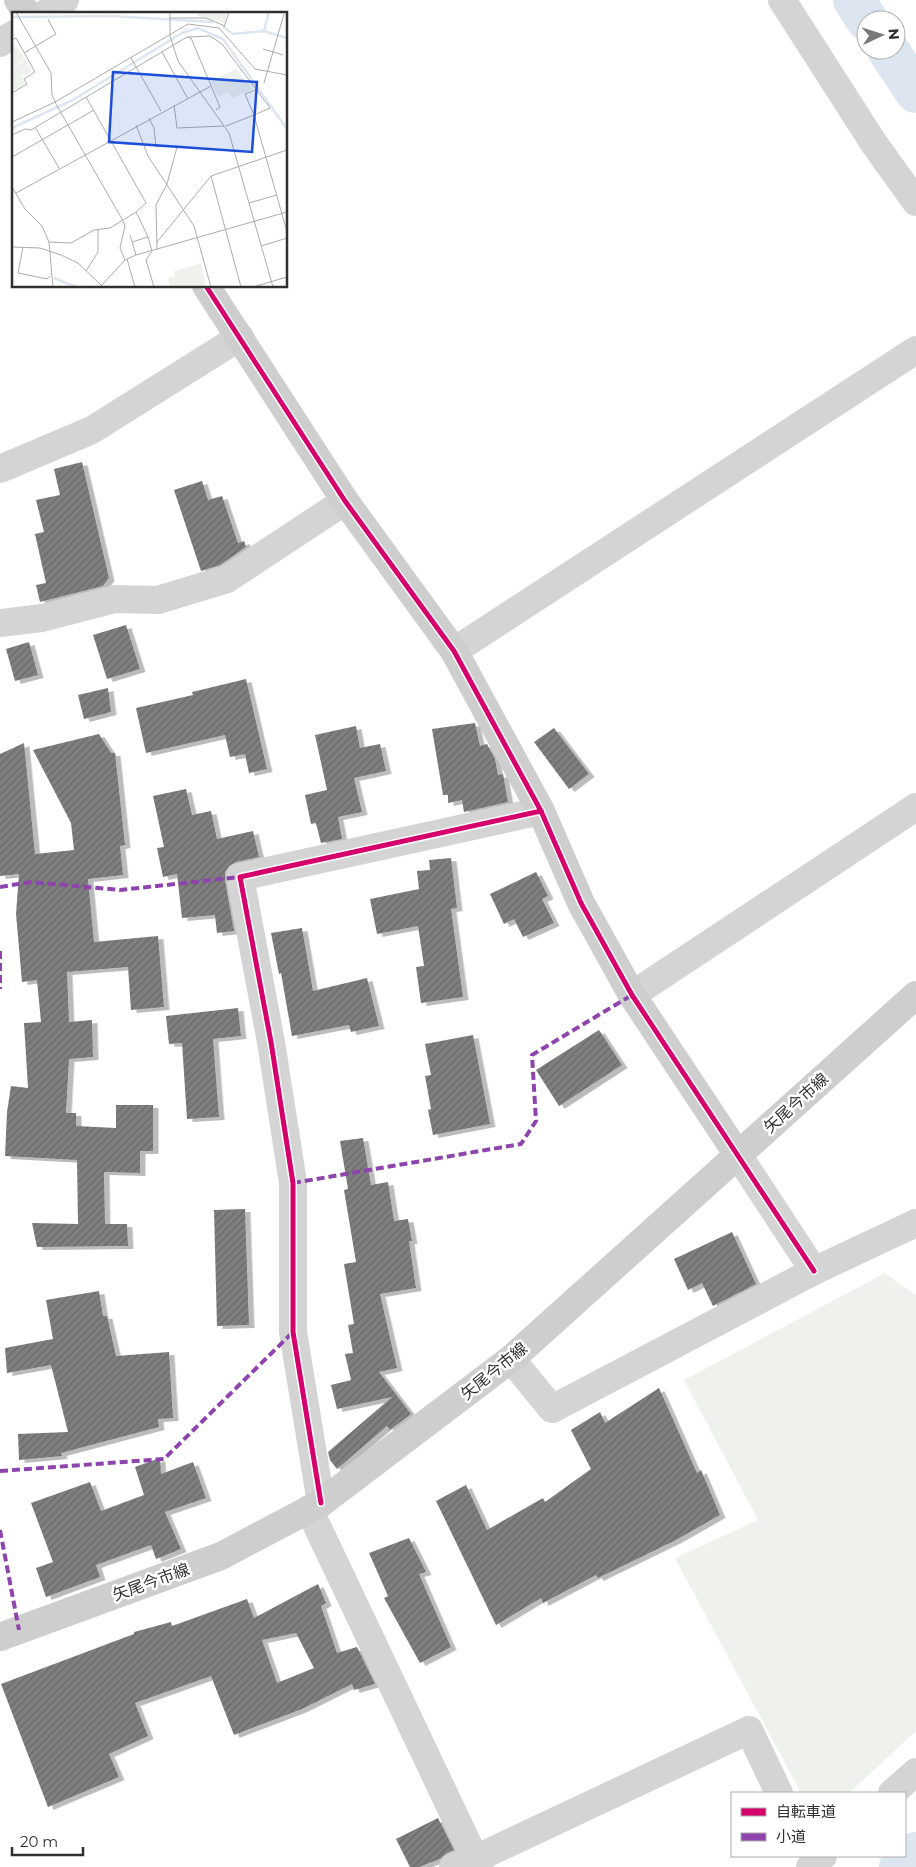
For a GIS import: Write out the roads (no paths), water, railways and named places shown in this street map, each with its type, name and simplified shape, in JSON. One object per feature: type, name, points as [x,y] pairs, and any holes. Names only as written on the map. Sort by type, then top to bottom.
[{"type":"main road","points":[[18,0],[26,12]]},
{"type":"main road","points":[[207,288],[345,501],[454,651],[541,811],[581,903],[632,996],[738,1155]]},
{"type":"main road","name":"矢尾今市線","points":[[0,1637],[221,1556],[315,1506],[511,1360],[916,995]]},
{"type":"street","points":[[47,12],[65,0]]},
{"type":"street","points":[[782,0],[873,142],[916,202]]},
{"type":"street","points":[[0,43],[12,35]]},
{"type":"street","points":[[0,469],[92,430],[240,337]]},
{"type":"street","points":[[454,651],[916,350]]},
{"type":"street","points":[[0,622],[42,618],[115,599],[158,600],[227,580],[345,501]]},
{"type":"street","points":[[632,996],[916,807]]},
{"type":"street","points":[[541,811],[240,877],[271,1042],[293,1183],[293,1332],[315,1506],[469,1864],[749,1730],[779,1792]]},
{"type":"street","points":[[738,1155],[814,1271]]},
{"type":"street","points":[[511,1360],[552,1409],[814,1271],[916,1223]]},
{"type":"street","points":[[893,1792],[916,1772]]},
{"type":"waterway","points":[[854,0],[860,10]]},
{"type":"waterway","points":[[895,60],[916,92]]},
{"type":"waterway","points":[[900,1867],[916,1853]]}]
